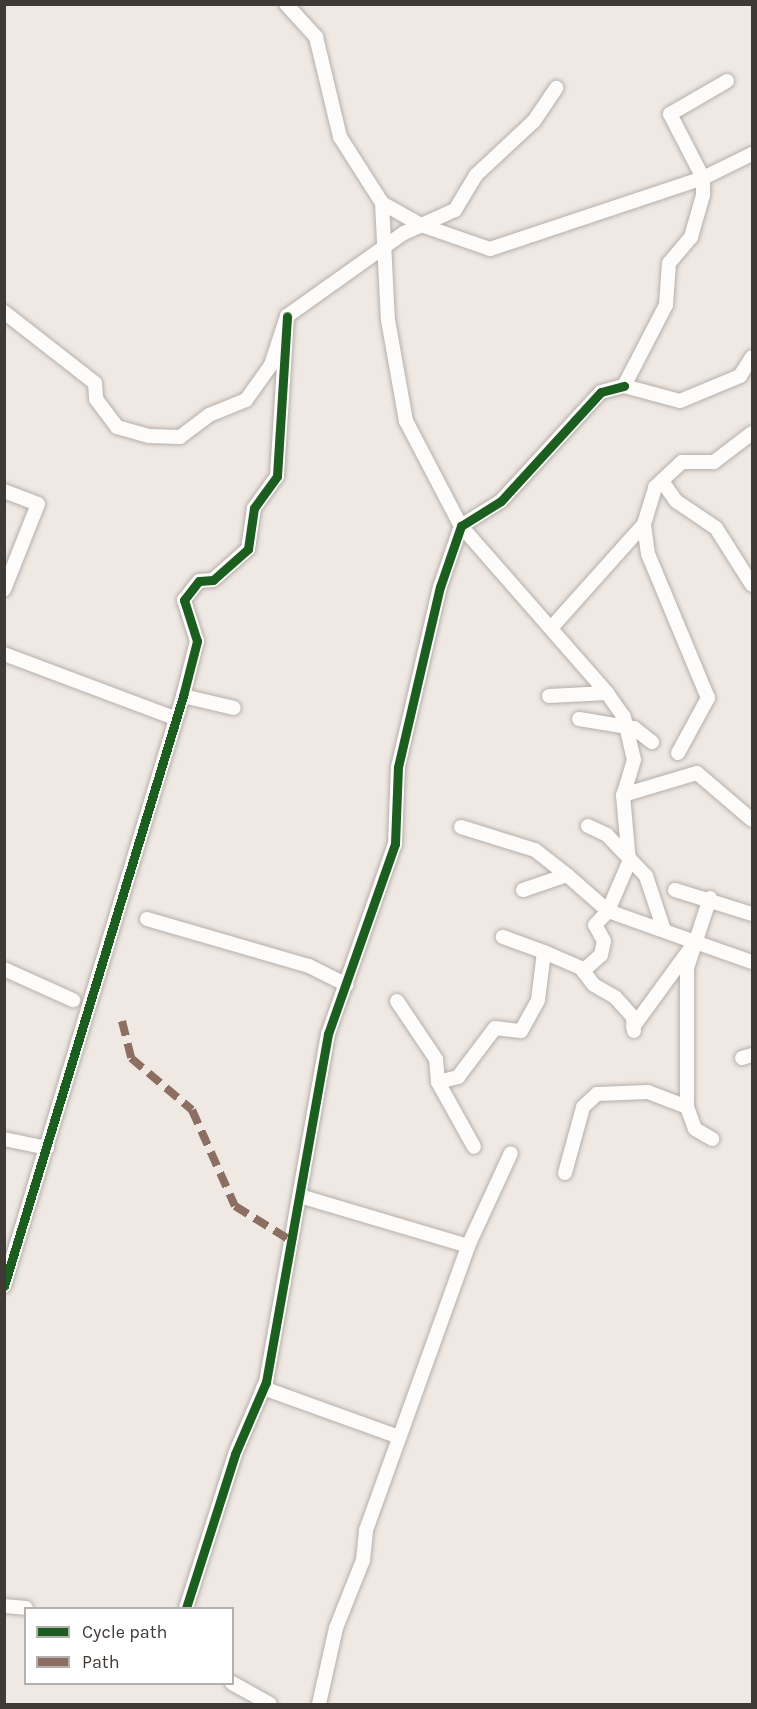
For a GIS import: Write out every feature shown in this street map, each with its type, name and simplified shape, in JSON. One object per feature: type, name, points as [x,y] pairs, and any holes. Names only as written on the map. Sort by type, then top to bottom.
[{"type":"street","points":[[286,4],[316,37],[340,137],[382,203],[421,225],[490,249],[703,178],[753,154]]},
{"type":"street","points":[[624,386],[666,305],[669,263],[691,237],[703,178],[670,114],[727,81]]},
{"type":"street","points":[[4,312],[95,383],[96,399],[117,427],[149,436],[180,436],[209,415],[246,400],[271,365],[287,316],[421,225],[455,210],[476,175],[534,121],[556,88]]},
{"type":"street","points":[[382,203],[382,251],[400,407],[460,526],[552,627],[607,693],[627,730],[634,760],[623,795],[628,862],[608,911],[595,925],[604,941],[601,955],[583,971]]},
{"type":"street","points":[[4,1286],[174,718],[183,696],[197,641],[184,600],[199,581],[213,580],[248,549],[254,508],[277,476],[287,316]]},
{"type":"street","points":[[186,1607],[236,1454],[263,1388],[303,1197],[321,1069],[394,844],[398,767],[440,587],[460,526],[501,501],[601,392],[624,386],[680,401],[746,377],[753,357]]},
{"type":"street","points":[[552,627],[644,524],[662,481],[682,462],[714,462],[753,434]]},
{"type":"street","points":[[662,481],[676,501],[716,528],[753,585]]},
{"type":"street","points":[[4,491],[38,504],[4,590]]},
{"type":"street","points":[[644,524],[648,554],[708,698],[678,753]]},
{"type":"street","points":[[4,654],[174,718]]},
{"type":"street","points":[[549,696],[607,693]]},
{"type":"street","points":[[183,696],[234,708]]},
{"type":"street","points":[[579,719],[627,730],[634,728],[652,742]]},
{"type":"street","points":[[623,795],[697,773],[753,820]]},
{"type":"street","points":[[588,826],[607,835],[628,862],[646,876],[664,930]]},
{"type":"street","points":[[461,827],[535,850],[608,911],[753,962]]},
{"type":"street","points":[[523,890],[567,875]]},
{"type":"street","points":[[675,890],[710,897],[753,914]]},
{"type":"street","points":[[710,897],[687,968],[687,1107],[695,1129],[712,1139]]},
{"type":"street","points":[[147,919],[309,966],[347,985]]},
{"type":"street","points":[[503,937],[544,952],[583,971],[633,1017],[633,1029],[695,942]]},
{"type":"street","points":[[438,1082],[458,1077],[495,1028],[520,1031],[538,1000],[544,952]]},
{"type":"street","points":[[4,969],[73,1000]]},
{"type":"street","points":[[397,1001],[436,1059],[438,1082],[474,1147]]},
{"type":"street","points":[[565,1173],[583,1107],[597,1094],[648,1092],[687,1107]]},
{"type":"street","points":[[4,1139],[47,1148]]},
{"type":"street","points":[[316,1704],[336,1628],[356,1585],[366,1530],[468,1246],[511,1153]]},
{"type":"street","points":[[303,1197],[468,1246]]},
{"type":"street","points":[[263,1388],[399,1437]]},
{"type":"street","points":[[4,1606],[24,1608]]},
{"type":"street","points":[[234,1684],[270,1704]]},
{"type":"marked path","points":[[122,1021],[131,1058],[192,1110],[235,1206],[295,1243]]},
{"type":"cycle path","points":[[4,1286],[183,696],[197,641],[184,600],[199,581],[213,580],[248,549],[254,508],[277,476],[287,316]]},
{"type":"cycle path","points":[[186,1607],[235,1454],[266,1382],[328,1034],[395,844],[398,767],[440,587],[461,526],[501,501],[601,392],[624,386]]}]
